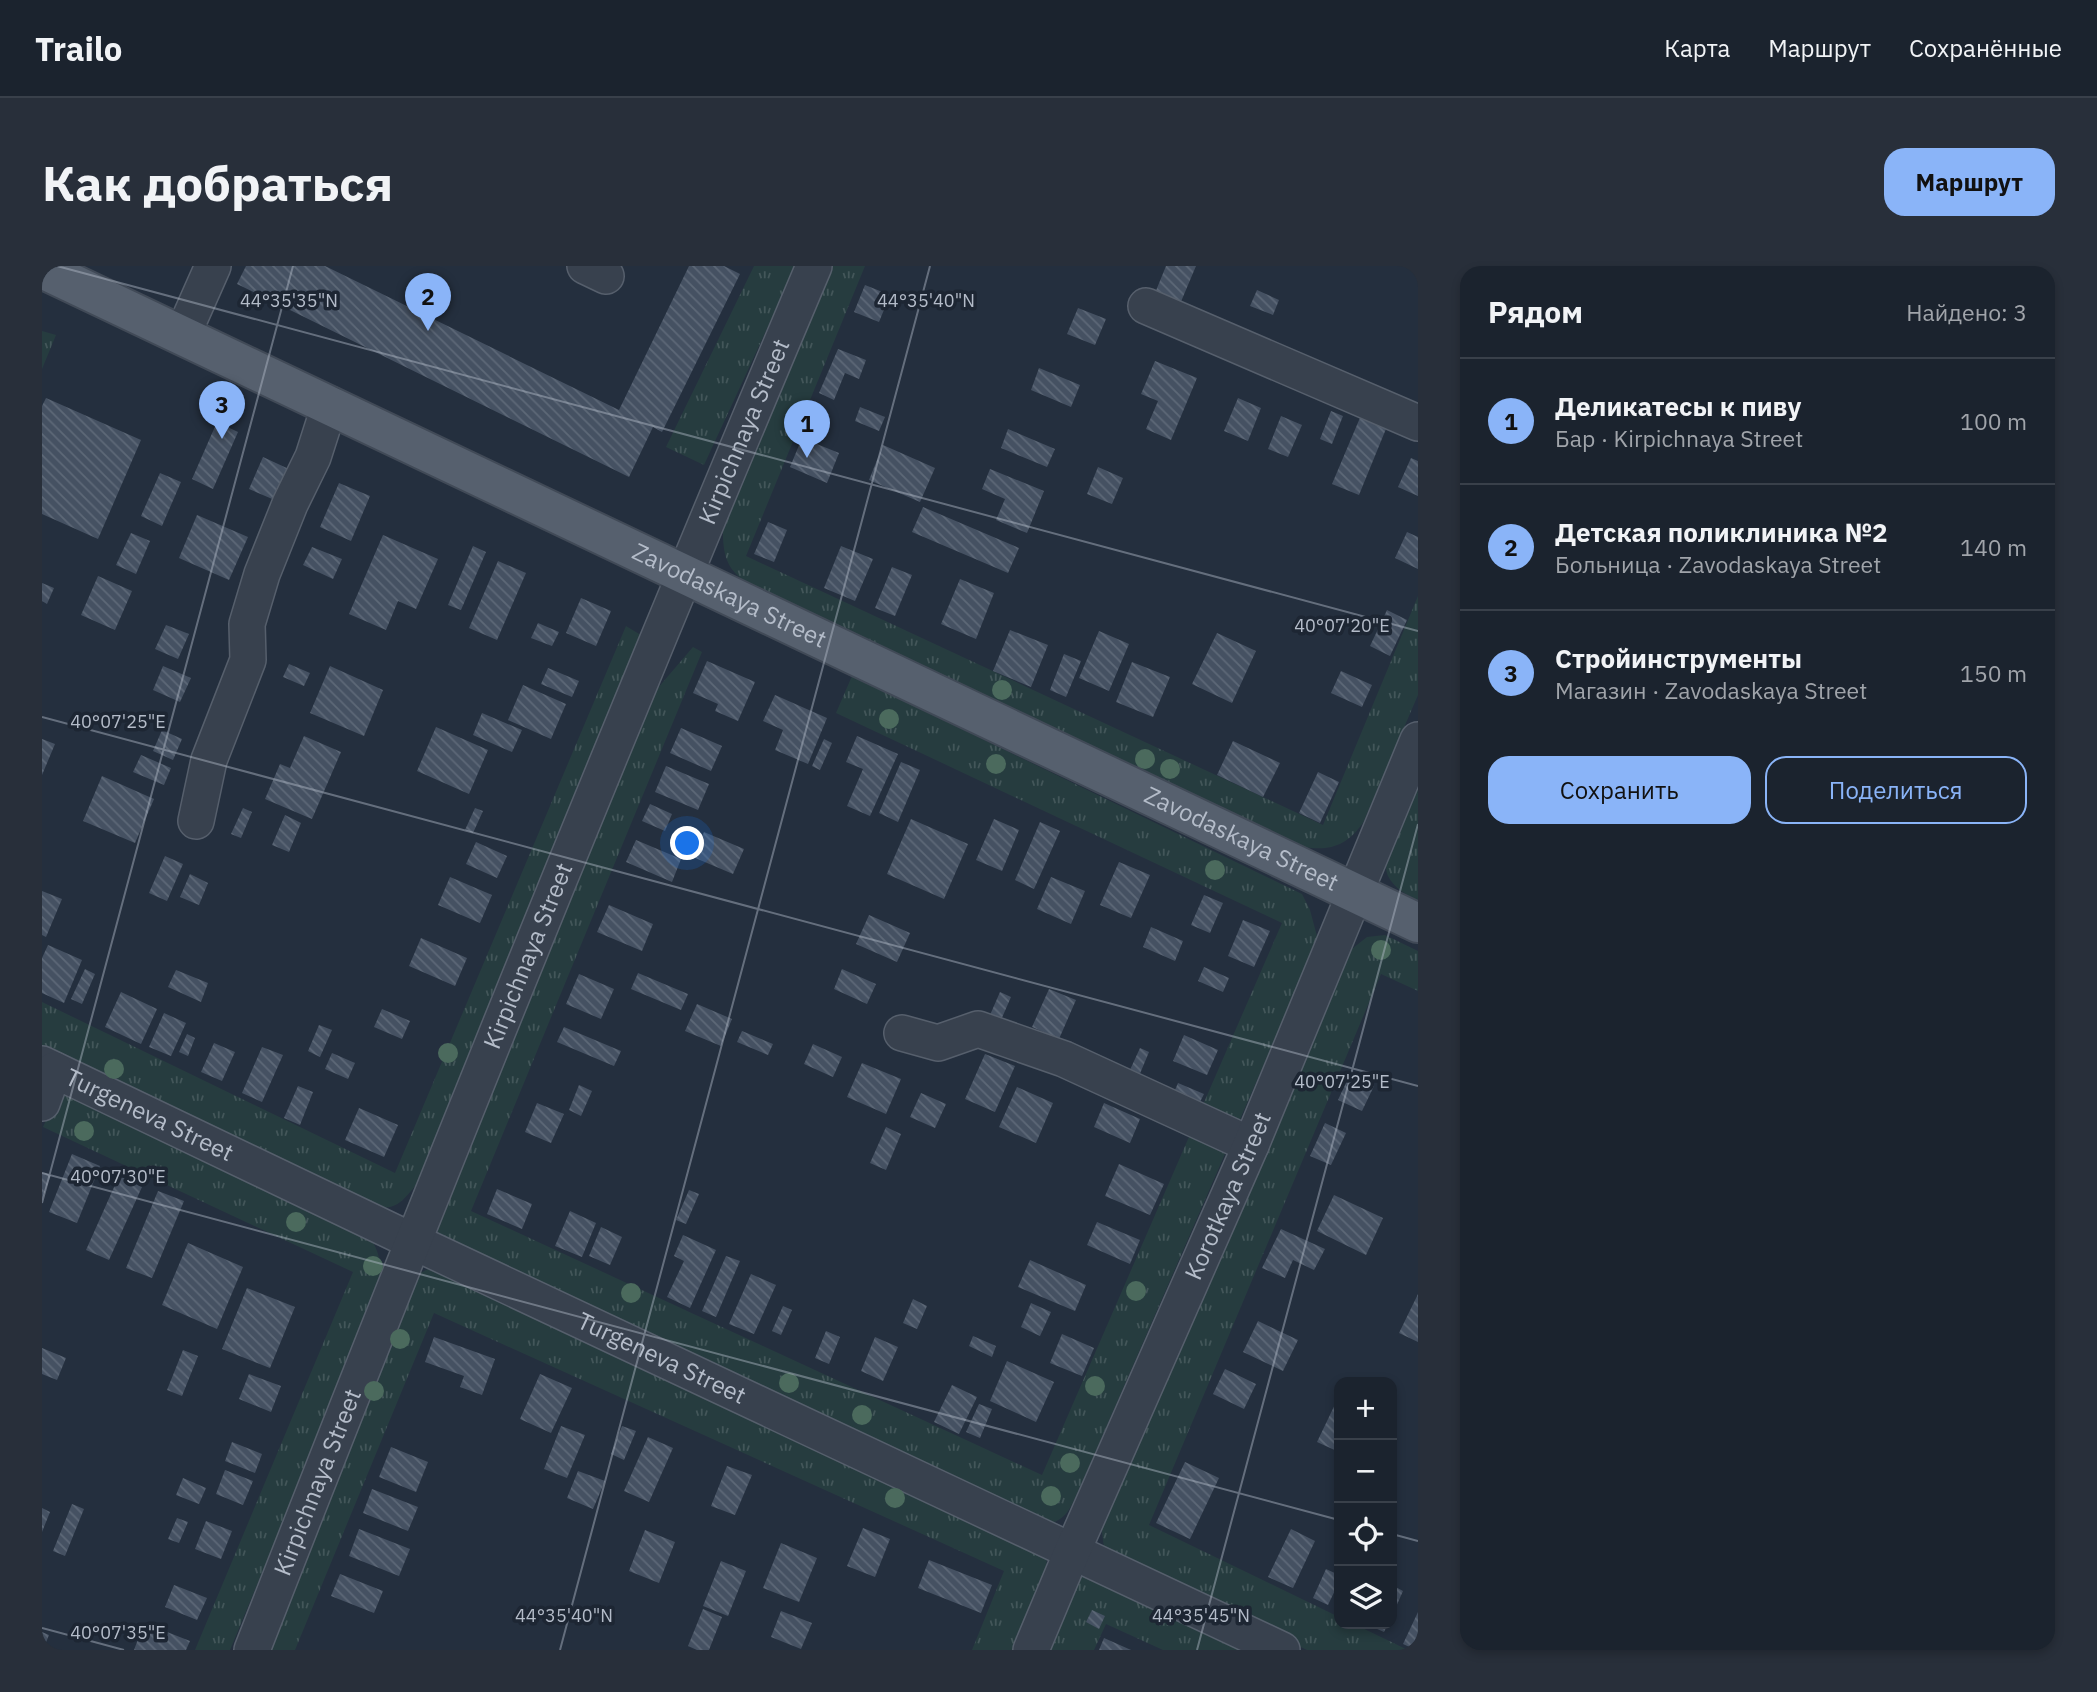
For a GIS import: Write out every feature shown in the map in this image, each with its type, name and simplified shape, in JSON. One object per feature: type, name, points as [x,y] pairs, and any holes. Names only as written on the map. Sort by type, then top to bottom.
[{"type":"main road","name":"Zavodaskaya Street","points":[[42,269],[1418,923]]},
{"type":"street","points":[[182,336],[213,266]]},
{"type":"street","name":"Kirpichnaya Street","points":[[252,1650],[412,1241],[683,574],[814,266]]},
{"type":"street","points":[[1146,306],[1418,423]]},
{"type":"street","points":[[196,821],[209,760],[248,660],[247,624],[262,574],[290,503],[313,457],[330,404]]},
{"type":"street","name":"Korotkaya Street","points":[[1031,1650],[1251,1145],[1418,740]]},
{"type":"street","points":[[902,1033],[938,1043],[978,1029],[1065,1059],[1251,1145]]},
{"type":"street","points":[[42,1103],[48,1067]]},
{"type":"street","name":"Turgeneva Street","points":[[48,1067],[1282,1650]]},
{"type":"green space","points":[[754,266],[796,266],[704,465],[666,447]]},
{"type":"green space","points":[[830,266],[865,266],[746,556],[1323,825],[1418,596],[1418,695],[1363,823],[1350,837],[1330,847],[1303,847],[762,593],[735,573],[726,559],[723,525]]},
{"type":"green space","points":[[42,331],[56,335],[42,369]]},
{"type":"green space","points":[[626,626],[644,637],[417,1184],[399,1203],[382,1208],[374,1207],[85,1070],[42,1046],[42,1002],[395,1173]]},
{"type":"green space","points":[[693,647],[702,652],[471,1211],[1042,1475],[1282,923],[836,713],[852,676],[1302,894],[1310,910],[1318,940],[1078,1492],[1067,1512],[1059,1520],[1047,1524],[443,1240],[438,1233],[437,1218],[651,696]]},
{"type":"green space","points":[[1418,775],[1418,900],[1394,884],[1386,867],[1396,826]]},
{"type":"green space","points":[[1385,935],[1418,951],[1418,991],[1381,974],[1149,1525],[1334,1615],[1334,1629],[1364,1629],[1408,1650],[1307,1650],[1111,1557],[1104,1548],[1101,1524],[1343,956],[1367,937]]},
{"type":"green space","points":[[61,1087],[371,1239],[379,1256],[381,1286],[230,1650],[195,1650],[353,1272],[43,1127]]},
{"type":"green space","points":[[443,1268],[1046,1555],[1047,1567],[1015,1650],[972,1650],[1004,1571],[434,1313],[295,1650],[260,1650],[416,1275],[428,1269]]},
{"type":"green space","points":[[1084,1574],[1256,1650],[1163,1650],[1106,1624],[1094,1650],[1044,1650],[1072,1582]]},
{"type":"building","points":[[246,266],[325,266],[619,410],[689,266],[724,266],[740,274],[662,432],[653,427],[629,477],[237,284]]},
{"type":"building","points":[[1166,266],[1196,266],[1180,304],[1155,293]]},
{"type":"building","points":[[865,285],[890,295],[879,322],[854,312]]},
{"type":"building","points":[[1257,290],[1279,300],[1273,315],[1250,306]]},
{"type":"building","points":[[1078,308],[1106,319],[1095,345],[1067,334]]},
{"type":"building","points":[[838,349],[866,360],[859,379],[845,373],[834,400],[819,393]]},
{"type":"building","points":[[1155,361],[1197,378],[1171,440],[1146,429],[1158,401],[1141,394]]},
{"type":"building","points":[[1039,368],[1080,385],[1071,407],[1031,390]]},
{"type":"building","points":[[46,398],[141,440],[98,539],[42,514],[42,406]]},
{"type":"building","points":[[1238,398],[1261,408],[1248,441],[1224,431]]},
{"type":"building","points":[[860,407],[885,417],[879,431],[855,421]]},
{"type":"building","points":[[1331,411],[1343,416],[1332,444],[1320,439]]},
{"type":"building","points":[[1362,413],[1388,424],[1359,495],[1332,484]]},
{"type":"building","points":[[1281,416],[1302,425],[1288,457],[1268,449]]},
{"type":"building","points":[[217,422],[238,432],[213,489],[192,479]]},
{"type":"building","points":[[1008,429],[1055,449],[1047,467],[1001,448]]},
{"type":"building","points":[[802,438],[839,453],[827,483],[790,467]]},
{"type":"building","points":[[883,445],[935,468],[920,502],[869,480]]},
{"type":"building","points":[[263,457],[291,470],[277,501],[249,489]]},
{"type":"building","points":[[1411,458],[1418,461],[1418,496],[1398,487]]},
{"type":"building","points":[[1098,467],[1123,478],[1112,504],[1087,494]]},
{"type":"building","points":[[990,469],[1044,491],[1027,533],[996,520],[1005,499],[982,489]]},
{"type":"building","points":[[160,473],[181,482],[162,526],[141,516]]},
{"type":"building","points":[[339,483],[370,496],[351,541],[320,527]]},
{"type":"building","points":[[923,507],[1019,548],[1008,573],[912,532]]},
{"type":"building","points":[[197,515],[248,537],[229,580],[179,558]]},
{"type":"building","points":[[768,522],[787,530],[774,562],[754,554]]},
{"type":"building","points":[[1407,532],[1418,537],[1418,569],[1395,558]]},
{"type":"building","points":[[131,533],[150,541],[136,574],[116,565]]},
{"type":"building","points":[[383,535],[438,559],[416,609],[398,601],[386,630],[349,614]]},
{"type":"building","points":[[473,546],[486,552],[461,610],[448,605]]},
{"type":"building","points":[[841,546],[873,559],[855,601],[824,588]]},
{"type":"building","points":[[312,547],[342,559],[333,579],[303,565]]},
{"type":"building","points":[[498,561],[526,573],[497,640],[469,628]]},
{"type":"building","points":[[892,567],[912,575],[895,616],[875,608]]},
{"type":"building","points":[[98,576],[132,591],[115,630],[81,615]]},
{"type":"building","points":[[960,579],[994,593],[976,639],[941,624]]},
{"type":"building","points":[[42,583],[54,588],[47,604],[42,601]]},
{"type":"building","points":[[581,598],[611,611],[596,646],[566,633]]},
{"type":"building","points":[[1387,610],[1407,620],[1390,656],[1370,646]]},
{"type":"building","points":[[538,623],[559,632],[552,646],[531,638]]},
{"type":"building","points":[[166,625],[189,634],[178,659],[155,649]]},
{"type":"building","points":[[1010,630],[1048,645],[1031,687],[993,671]]},
{"type":"building","points":[[1099,631],[1129,644],[1109,691],[1079,678]]},
{"type":"building","points":[[1217,633],[1256,651],[1232,703],[1192,684]]},
{"type":"building","points":[[1064,654],[1081,661],[1066,697],[1050,690]]},
{"type":"building","points":[[707,661],[755,682],[738,721],[715,711],[718,704],[693,693]]},
{"type":"building","points":[[1132,662],[1170,677],[1153,717],[1116,702]]},
{"type":"building","points":[[289,664],[310,673],[304,686],[283,677]]},
{"type":"building","points":[[163,666],[191,678],[180,702],[153,690]]},
{"type":"building","points":[[330,666],[383,690],[364,736],[310,713]]},
{"type":"building","points":[[548,668],[579,681],[572,697],[541,684]]},
{"type":"building","points":[[1341,671],[1372,685],[1362,707],[1331,693]]},
{"type":"building","points":[[523,685],[566,704],[551,739],[508,720]]},
{"type":"building","points":[[775,695],[827,718],[808,764],[775,750],[783,730],[763,721]]},
{"type":"building","points":[[482,713],[522,730],[512,752],[473,735]]},
{"type":"building","points":[[436,727],[488,750],[469,794],[417,771]]},
{"type":"building","points":[[681,728],[722,746],[711,771],[670,753]]},
{"type":"building","points":[[162,730],[182,739],[173,760],[153,751]]},
{"type":"building","points":[[304,736],[341,752],[312,819],[265,799],[280,764],[290,768]]},
{"type":"building","points":[[857,736],[898,754],[870,816],[847,806],[863,769],[846,762]]},
{"type":"building","points":[[42,739],[55,744],[42,775]]},
{"type":"building","points":[[824,739],[832,743],[820,770],[812,766]]},
{"type":"building","points":[[1233,741],[1280,763],[1263,797],[1217,775]]},
{"type":"building","points":[[141,755],[171,768],[164,785],[133,772]]},
{"type":"building","points":[[901,762],[920,770],[898,822],[879,813]]},
{"type":"building","points":[[666,766],[709,784],[698,810],[655,792]]},
{"type":"building","points":[[1318,772],[1339,782],[1320,823],[1299,813]]},
{"type":"building","points":[[102,776],[154,799],[135,843],[83,821]]},
{"type":"building","points":[[650,804],[672,814],[665,831],[642,821]]},
{"type":"building","points":[[243,808],[252,812],[241,838],[231,834]]},
{"type":"building","points":[[475,808],[483,811],[473,833],[465,830]]},
{"type":"building","points":[[285,815],[301,823],[289,852],[272,845]]},
{"type":"building","points":[[911,819],[968,844],[944,899],[887,874]]},
{"type":"building","points":[[994,819],[1019,830],[1002,871],[976,860]]},
{"type":"building","points":[[1040,822],[1060,831],[1034,889],[1015,880]]},
{"type":"building","points":[[704,832],[744,849],[733,874],[693,857]]},
{"type":"building","points":[[636,840],[681,859],[672,882],[626,862]]},
{"type":"building","points":[[476,842],[507,856],[497,878],[466,864]]},
{"type":"building","points":[[165,856],[183,864],[167,901],[149,893]]},
{"type":"building","points":[[1119,862],[1150,875],[1131,918],[1100,905]]},
{"type":"building","points":[[190,874],[208,883],[199,905],[180,897]]},
{"type":"building","points":[[450,877],[492,895],[480,923],[438,905]]},
{"type":"building","points":[[1051,877],[1085,891],[1071,924],[1037,909]]},
{"type":"building","points":[[42,891],[62,899],[46,937],[42,935]]},
{"type":"building","points":[[1204,895],[1223,903],[1210,933],[1191,925]]},
{"type":"building","points":[[609,905],[653,924],[642,951],[597,932]]},
{"type":"building","points":[[869,915],[910,933],[897,962],[856,944]]},
{"type":"building","points":[[1243,920],[1270,931],[1254,967],[1228,956]]},
{"type":"building","points":[[1151,927],[1183,941],[1175,961],[1143,947]]},
{"type":"building","points":[[421,938],[467,958],[455,986],[409,966]]},
{"type":"building","points":[[48,945],[82,960],[64,1003],[42,993],[42,958]]},
{"type":"building","points":[[1204,967],[1229,978],[1223,992],[1198,981]]},
{"type":"building","points":[[85,969],[95,974],[82,1004],[71,999]]},
{"type":"building","points":[[842,969],[876,984],[867,1004],[834,989]]},
{"type":"building","points":[[176,970],[208,983],[201,1002],[168,987]]},
{"type":"building","points":[[638,973],[688,994],[681,1010],[631,989]]},
{"type":"building","points":[[579,974],[614,989],[601,1019],[566,1004]]},
{"type":"building","points":[[1049,989],[1076,1000],[1059,1039],[1032,1027]]},
{"type":"building","points":[[121,992],[157,1009],[141,1044],[105,1027]]},
{"type":"building","points":[[1000,992],[1011,997],[1001,1020],[990,1015]]},
{"type":"building","points":[[697,1004],[732,1019],[721,1046],[685,1031]]},
{"type":"building","points":[[382,1009],[410,1021],[402,1039],[374,1027]]},
{"type":"building","points":[[164,1013],[186,1023],[171,1056],[149,1047]]},
{"type":"building","points":[[319,1025],[332,1030],[320,1057],[308,1051]]},
{"type":"building","points":[[564,1027],[621,1051],[614,1066],[557,1042]]},
{"type":"building","points":[[742,1031],[773,1044],[768,1055],[737,1042]]},
{"type":"building","points":[[187,1034],[195,1038],[188,1056],[179,1052]]},
{"type":"building","points":[[1184,1035],[1218,1050],[1207,1075],[1173,1061]]},
{"type":"building","points":[[214,1043],[235,1052],[222,1081],[201,1072]]},
{"type":"building","points":[[813,1044],[842,1057],[833,1077],[804,1064]]},
{"type":"building","points":[[262,1047],[283,1055],[262,1102],[242,1093]]},
{"type":"building","points":[[1140,1048],[1149,1052],[1139,1076],[1129,1072]]},
{"type":"building","points":[[332,1053],[355,1063],[348,1079],[325,1069]]},
{"type":"building","points":[[985,1054],[1015,1066],[995,1112],[965,1099]]},
{"type":"building","points":[[862,1063],[901,1079],[886,1114],[847,1097]]},
{"type":"building","points":[[1350,1074],[1374,1086],[1362,1111],[1338,1100]]},
{"type":"building","points":[[1178,1083],[1204,1094],[1197,1108],[1172,1097]]},
{"type":"building","points":[[579,1085],[592,1091],[581,1116],[569,1110]]},
{"type":"building","points":[[298,1086],[313,1092],[300,1125],[284,1118]]},
{"type":"building","points":[[1017,1087],[1053,1103],[1036,1143],[999,1127]]},
{"type":"building","points":[[921,1093],[946,1104],[935,1128],[910,1117]]},
{"type":"building","points":[[537,1103],[564,1114],[551,1143],[525,1132]]},
{"type":"building","points":[[1104,1103],[1140,1119],[1130,1143],[1094,1127]]},
{"type":"building","points":[[359,1108],[398,1125],[384,1157],[345,1140]]},
{"type":"building","points":[[1325,1123],[1346,1133],[1331,1165],[1310,1156]]},
{"type":"building","points":[[886,1127],[901,1134],[886,1170],[870,1163]]},
{"type":"building","points":[[72,1154],[100,1166],[77,1223],[49,1212]]},
{"type":"building","points":[[1119,1164],[1164,1184],[1150,1215],[1105,1196]]},
{"type":"building","points":[[42,1172],[51,1175],[42,1200]]},
{"type":"building","points":[[119,1176],[142,1187],[109,1260],[86,1250]]},
{"type":"building","points":[[497,1189],[532,1204],[522,1229],[487,1214]]},
{"type":"building","points":[[689,1190],[699,1194],[686,1224],[676,1220]]},
{"type":"building","points":[[158,1191],[184,1201],[152,1278],[126,1268]]},
{"type":"building","points":[[1334,1195],[1383,1218],[1366,1255],[1317,1231]]},
{"type":"building","points":[[570,1211],[596,1223],[582,1257],[555,1246]]},
{"type":"building","points":[[1097,1222],[1140,1240],[1130,1264],[1087,1245]]},
{"type":"building","points":[[601,1227],[622,1237],[610,1265],[589,1256]]},
{"type":"building","points":[[1281,1229],[1325,1249],[1314,1270],[1293,1260],[1285,1278],[1262,1268]]},
{"type":"building","points":[[683,1235],[716,1250],[690,1308],[667,1297],[684,1261],[674,1256]]},
{"type":"building","points":[[188,1243],[243,1267],[217,1329],[162,1305]]},
{"type":"building","points":[[726,1256],[740,1261],[716,1317],[702,1311]]},
{"type":"building","points":[[1030,1260],[1086,1285],[1075,1311],[1018,1287]]},
{"type":"building","points":[[751,1274],[776,1285],[754,1334],[729,1324]]},
{"type":"building","points":[[247,1288],[295,1307],[270,1368],[222,1349]]},
{"type":"building","points":[[1418,1294],[1418,1342],[1399,1333]]},
{"type":"building","points":[[913,1299],[927,1306],[917,1329],[903,1323]]},
{"type":"building","points":[[1031,1303],[1051,1312],[1040,1336],[1021,1327]]},
{"type":"building","points":[[783,1306],[792,1310],[781,1335],[772,1331]]},
{"type":"building","points":[[1258,1321],[1298,1340],[1283,1371],[1243,1352]]},
{"type":"building","points":[[826,1331],[840,1337],[829,1364],[815,1358]]},
{"type":"building","points":[[1062,1334],[1094,1348],[1082,1376],[1050,1363]]},
{"type":"building","points":[[973,1336],[996,1346],[992,1357],[969,1346]]},
{"type":"building","points":[[434,1337],[495,1359],[482,1395],[460,1387],[464,1376],[425,1362]]},
{"type":"building","points":[[875,1337],[898,1347],[883,1381],[861,1371]]},
{"type":"building","points":[[42,1348],[66,1358],[57,1380],[42,1374]]},
{"type":"building","points":[[183,1350],[198,1356],[182,1396],[167,1390]]},
{"type":"building","points":[[1007,1361],[1054,1382],[1036,1422],[990,1401]]},
{"type":"building","points":[[1225,1369],[1256,1384],[1244,1409],[1213,1394]]},
{"type":"building","points":[[249,1374],[281,1386],[271,1412],[239,1399]]},
{"type":"building","points":[[540,1374],[572,1388],[551,1433],[520,1419]]},
{"type":"building","points":[[952,1385],[977,1397],[959,1434],[934,1422]]},
{"type":"building","points":[[979,1404],[992,1409],[980,1438],[966,1432]]},
{"type":"building","points":[[1334,1406],[1334,1450],[1317,1442]]},
{"type":"building","points":[[561,1426],[585,1435],[567,1478],[544,1469]]},
{"type":"building","points":[[622,1426],[636,1431],[624,1460],[611,1454]]},
{"type":"building","points":[[648,1437],[673,1448],[649,1502],[624,1491]]},
{"type":"building","points":[[232,1442],[262,1454],[255,1473],[225,1461]]},
{"type":"building","points":[[391,1447],[428,1462],[416,1492],[379,1477]]},
{"type":"building","points":[[1185,1462],[1219,1478],[1190,1539],[1156,1523]]},
{"type":"building","points":[[727,1466],[752,1475],[735,1515],[711,1506]]},
{"type":"building","points":[[225,1470],[253,1481],[243,1505],[216,1494]]},
{"type":"building","points":[[578,1471],[605,1481],[593,1509],[567,1498]]},
{"type":"building","points":[[183,1478],[206,1488],[199,1504],[176,1495]]},
{"type":"building","points":[[372,1489],[418,1507],[408,1531],[363,1513]]},
{"type":"building","points":[[72,1504],[84,1509],[65,1556],[53,1551]]},
{"type":"building","points":[[42,1508],[50,1512],[42,1532]]},
{"type":"building","points":[[177,1518],[188,1522],[179,1543],[168,1539]]},
{"type":"building","points":[[206,1521],[232,1531],[221,1559],[195,1549]]},
{"type":"building","points":[[863,1528],[890,1539],[875,1577],[847,1566]]},
{"type":"building","points":[[359,1529],[410,1549],[399,1576],[349,1556]]},
{"type":"building","points":[[1291,1529],[1315,1541],[1293,1588],[1268,1577]]},
{"type":"building","points":[[645,1530],[675,1542],[659,1583],[629,1571]]},
{"type":"building","points":[[781,1543],[817,1558],[799,1602],[763,1588]]},
{"type":"building","points":[[929,1560],[992,1585],[981,1613],[918,1588]]},
{"type":"building","points":[[721,1561],[746,1571],[728,1616],[703,1606]]},
{"type":"building","points":[[1326,1569],[1334,1573],[1334,1592],[1328,1605],[1313,1598]]},
{"type":"building","points":[[340,1574],[383,1591],[374,1613],[331,1596]]},
{"type":"building","points":[[174,1585],[207,1598],[197,1620],[165,1607]]},
{"type":"building","points":[[1397,1588],[1403,1591],[1397,1605]]},
{"type":"building","points":[[703,1609],[722,1617],[709,1650],[697,1650],[688,1646]]},
{"type":"building","points":[[1092,1610],[1105,1616],[1099,1629],[1086,1622]]},
{"type":"building","points":[[781,1611],[812,1623],[801,1649],[771,1637]]},
{"type":"building","points":[[1418,1612],[1418,1650],[1416,1650],[1403,1644]]},
{"type":"building","points":[[144,1623],[190,1641],[186,1650],[134,1650]]},
{"type":"building","points":[[42,1632],[49,1635],[43,1650],[42,1650]]},
{"type":"building","points":[[1104,1638],[1131,1650],[1099,1650]]},
{"type":"place","name":"Детская поликлиника №2","points":[[428,331]]},
{"type":"place","name":"Стройинструменты","points":[[222,439]]},
{"type":"place","name":"Деликатесы к пиву","points":[[807,458]]}]
